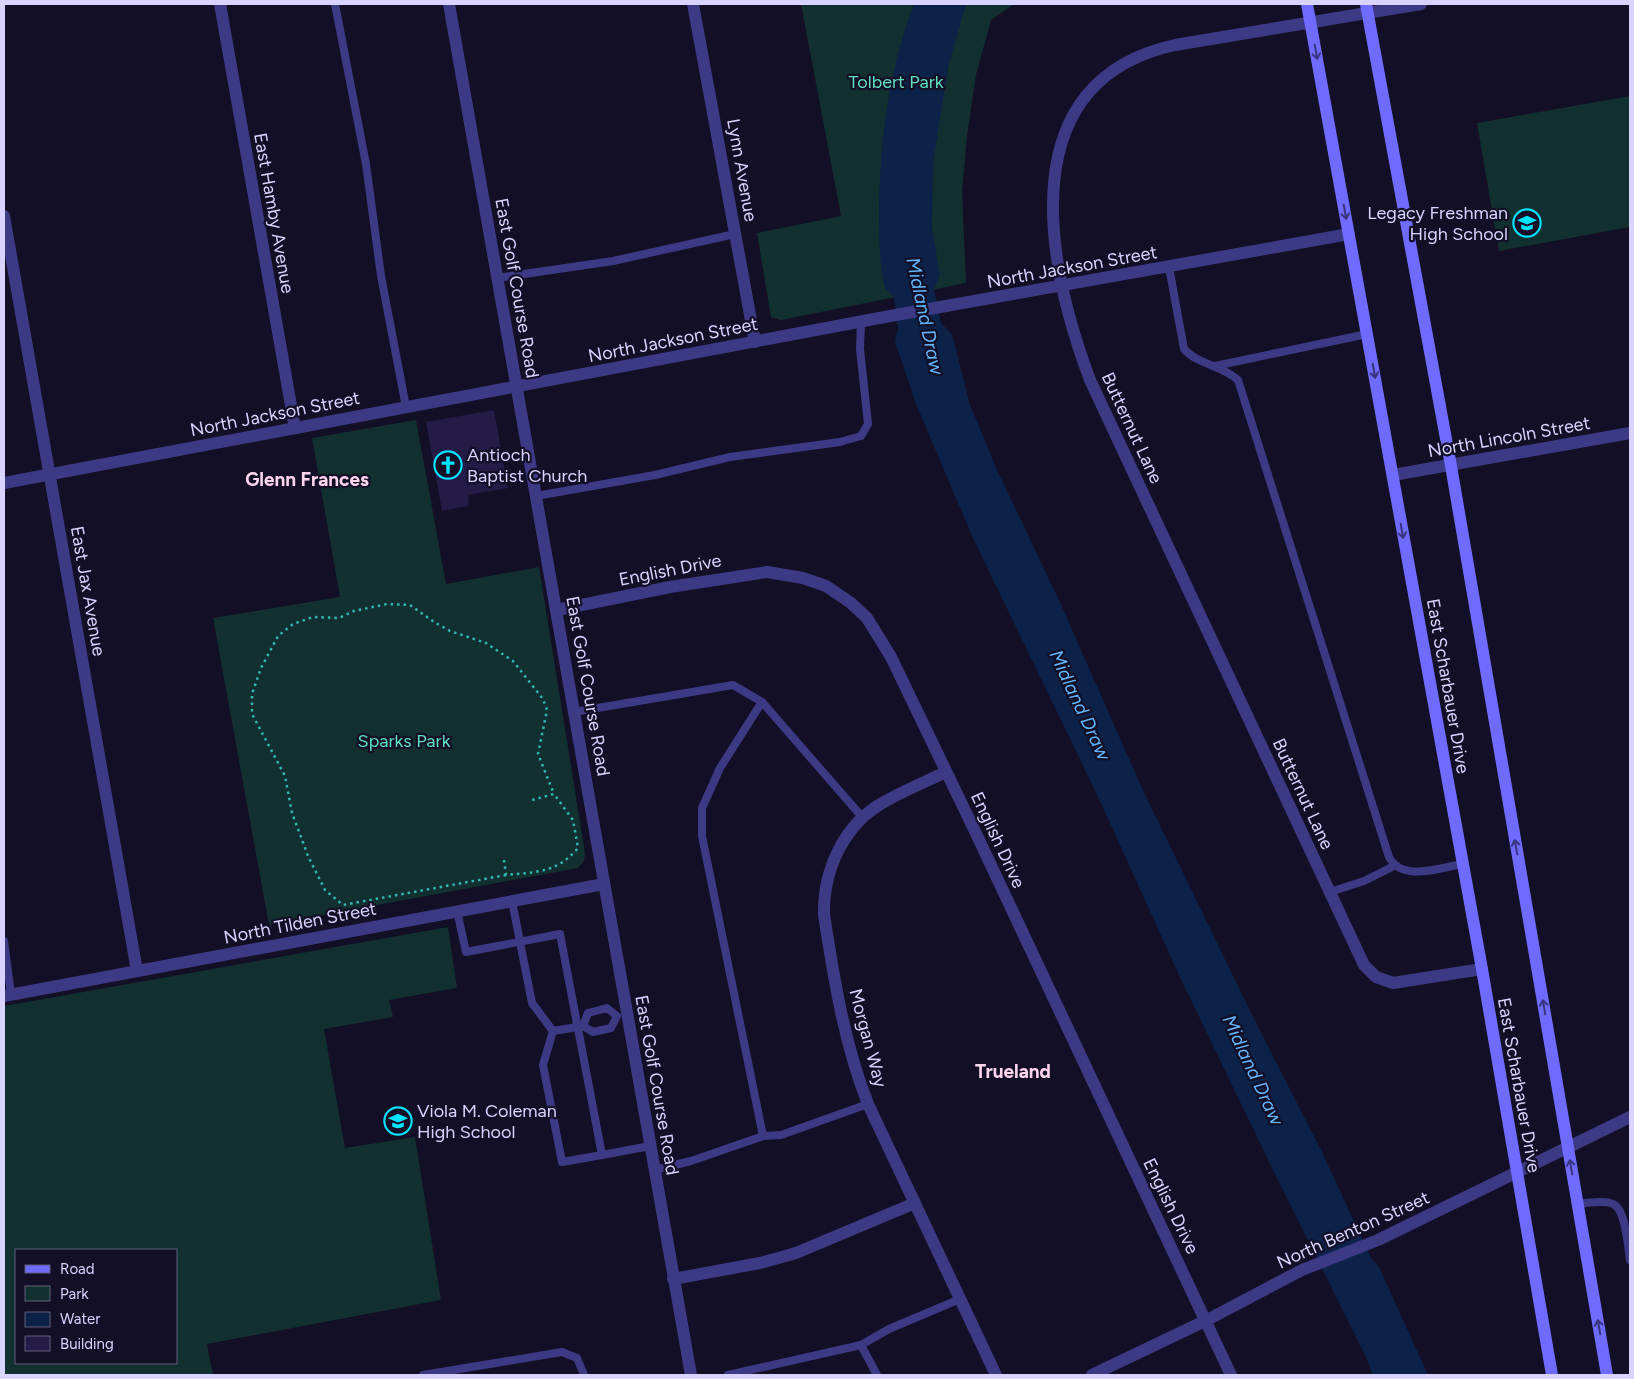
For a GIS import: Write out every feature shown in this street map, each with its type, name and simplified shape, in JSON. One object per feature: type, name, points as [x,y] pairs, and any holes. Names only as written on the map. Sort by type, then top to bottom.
[{"type":"main road","name":"East Scharbauer Drive","points":[[1307,4],[1482,969],[1552,1375]]},
{"type":"main road","name":"East Scharbauer Drive","points":[[1367,9],[1451,466],[1607,1375]]},
{"type":"street","name":"East Hamby Avenue","points":[[220,4],[295,428]]},
{"type":"street","name":"East Golf Course Road","points":[[449,4],[604,884],[622,1015],[650,1146],[691,1375]]},
{"type":"street","name":"Lynn Avenue","points":[[693,4],[755,342]]},
{"type":"street","name":"Butternut Lane","points":[[1421,4],[1367,9],[1311,22],[1165,48],[1124,63],[1098,83],[1080,102],[1067,124],[1057,160],[1055,215],[1062,286],[1072,333],[1090,380],[1364,965],[1376,977],[1393,983],[1413,982],[1482,969]]},
{"type":"street","name":"East Jax Avenue","points":[[4,216],[137,971]]},
{"type":"street","name":"North Jackson Street","points":[[4,483],[890,316],[1349,234]]},
{"type":"street","name":"North Lincoln Street","points":[[1393,475],[1630,433]]},
{"type":"street","name":"English Drive","points":[[557,610],[670,587],[757,572],[778,573],[817,582],[851,603],[875,628],[897,669],[1231,1375]]},
{"type":"street","name":"Morgan Way","points":[[946,772],[882,803],[863,818],[838,849],[826,883],[824,906],[830,953],[849,1045],[868,1104],[996,1375]]},
{"type":"street","name":"North Tilden Street","points":[[7,995],[604,884]]},
{"type":"street","name":"North Benton Street","points":[[1092,1375],[1114,1370],[1302,1270],[1378,1240],[1630,1117]]},
{"type":"street","points":[[674,1279],[796,1253],[915,1203]]},
{"type":"lane","points":[[335,4],[366,164],[381,276],[406,407]]},
{"type":"lane","points":[[497,278],[613,261],[735,234]]},
{"type":"lane","points":[[1170,267],[1184,349],[1190,356],[1229,371],[1238,380],[1389,857],[1394,866],[1402,871],[1412,872],[1462,864]]},
{"type":"lane","points":[[536,496],[655,475],[730,457],[840,442],[861,436],[868,424],[860,349],[861,322]]},
{"type":"lane","points":[[1214,366],[1367,334]]},
{"type":"lane","points":[[574,712],[733,685],[762,702],[863,818]]},
{"type":"lane","points":[[762,702],[720,768],[702,808],[702,836],[763,1136]]},
{"type":"lane","points":[[1330,892],[1364,881],[1394,866]]},
{"type":"lane","points":[[512,901],[532,1003],[553,1031]]},
{"type":"lane","points":[[457,911],[466,952],[560,934],[580,1026],[602,1155]]},
{"type":"lane","points":[[4,941],[7,995]]},
{"type":"lane","points":[[553,1031],[580,1026],[593,1032],[611,1028],[622,1015],[606,1008],[588,1013],[580,1026]]},
{"type":"lane","points":[[553,1031],[542,1065],[562,1162],[650,1146]]},
{"type":"lane","points":[[654,1170],[691,1161],[763,1136],[781,1135],[868,1104]]},
{"type":"lane","points":[[1577,1204],[1613,1203],[1619,1208],[1624,1220],[1630,1260]]},
{"type":"lane","points":[[728,1375],[862,1345],[889,1329],[960,1299]]},
{"type":"lane","points":[[862,1345],[877,1375]]},
{"type":"lane","points":[[423,1375],[562,1352],[577,1358],[584,1375]]},
{"type":"path","points":[[387,604],[410,605],[450,631],[486,644],[513,661],[543,698],[547,710],[538,754],[554,794],[573,820],[578,848],[568,859],[546,871],[506,875],[343,905],[325,890],[308,856],[292,813],[285,776],[252,714],[252,694],[261,668],[278,636],[293,624],[313,617],[339,618],[354,611],[387,604]]},
{"type":"path","points":[[532,800],[554,794]]},
{"type":"path","points":[[504,860],[506,875]]},
{"type":"green space","name":"Tolbert Park","points":[[801,4],[1014,4],[991,20],[976,75],[967,136],[962,192],[966,283],[781,320],[771,317],[757,233],[841,216]]},
{"type":"green space","points":[[1630,96],[1630,227],[1499,251],[1477,123]]},
{"type":"green space","name":"Sparks Park","points":[[416,420],[446,584],[539,567],[585,853],[584,861],[578,868],[269,925],[213,618],[340,597],[312,438]]},
{"type":"green space","points":[[448,927],[457,988],[389,1000],[393,1017],[324,1029],[345,1148],[415,1137],[441,1300],[207,1344],[213,1375],[4,1375],[4,1006]]},
{"type":"water","name":"Midland Draw","points":[[914,4],[966,4],[949,63],[933,162],[932,228],[940,275],[934,289],[941,323],[952,334],[970,405],[998,472],[1058,598],[1142,788],[1252,1015],[1322,1152],[1371,1258],[1379,1267],[1428,1375],[1373,1375],[1365,1355],[1179,975],[1100,801],[972,536],[916,404],[895,342],[898,329],[894,297],[885,288],[883,278],[879,219],[881,157],[892,79],[905,29]]},
{"type":"building","name":"Antioch Baptist Church","points":[[494,410],[508,488],[468,495],[469,506],[442,511],[426,422]]},
{"type":"place","name":"Legacy Freshman High School","points":[[1527,223]]},
{"type":"place","name":"Antioch Baptist Church","points":[[448,465]]},
{"type":"place","name":"Viola M. Coleman High School","points":[[398,1121]]},
{"type":"district","name":"Glenn Frances","points":[[307,479]]},
{"type":"district","name":"Trueland","points":[[1013,1071]]}]
